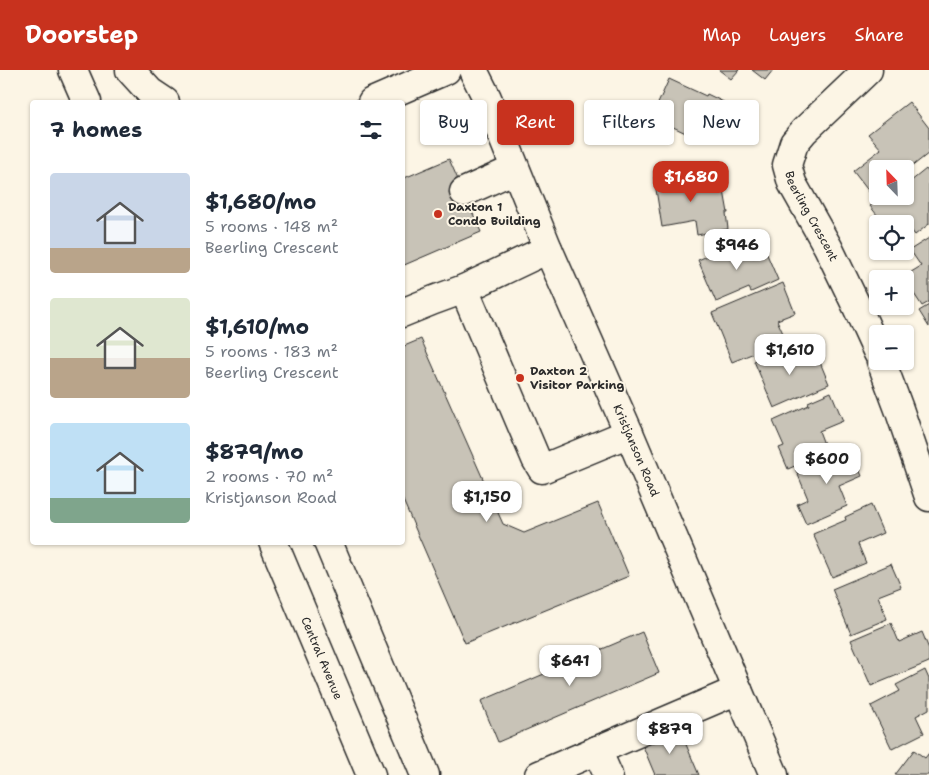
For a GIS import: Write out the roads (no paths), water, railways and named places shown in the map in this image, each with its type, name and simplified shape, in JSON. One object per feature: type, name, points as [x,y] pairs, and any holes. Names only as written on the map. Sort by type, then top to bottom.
[{"type":"street","points":[[73,70],[86,100]]},
{"type":"street","points":[[126,70],[139,100]]},
{"type":"street","points":[[130,70],[150,92],[162,100]]},
{"type":"street","points":[[377,100],[446,70]]},
{"type":"street","name":"Kristjanson Road","points":[[473,70],[487,98],[548,249],[629,433],[774,775]]},
{"type":"street","name":"Beerling Crescent","points":[[868,70],[794,143],[787,165],[792,183],[828,247],[869,334]]},
{"type":"street","points":[[464,192],[515,169]]},
{"type":"street","points":[[405,312],[464,289],[548,249]]},
{"type":"street","points":[[464,289],[536,459],[542,469],[629,433]]},
{"type":"street","points":[[884,370],[929,497]]},
{"type":"street","name":"Central Avenue","points":[[274,545],[371,775]]},
{"type":"street","points":[[329,545],[425,775]]},
{"type":"street","points":[[539,775],[738,690]]},
{"type":"street","points":[[597,750],[608,775]]},
{"type":"place","name":"Daxton 1 Condo Building","points":[[438,214]]},
{"type":"place","name":"Daxton 2 Visitor Parking","points":[[520,378]]}]
